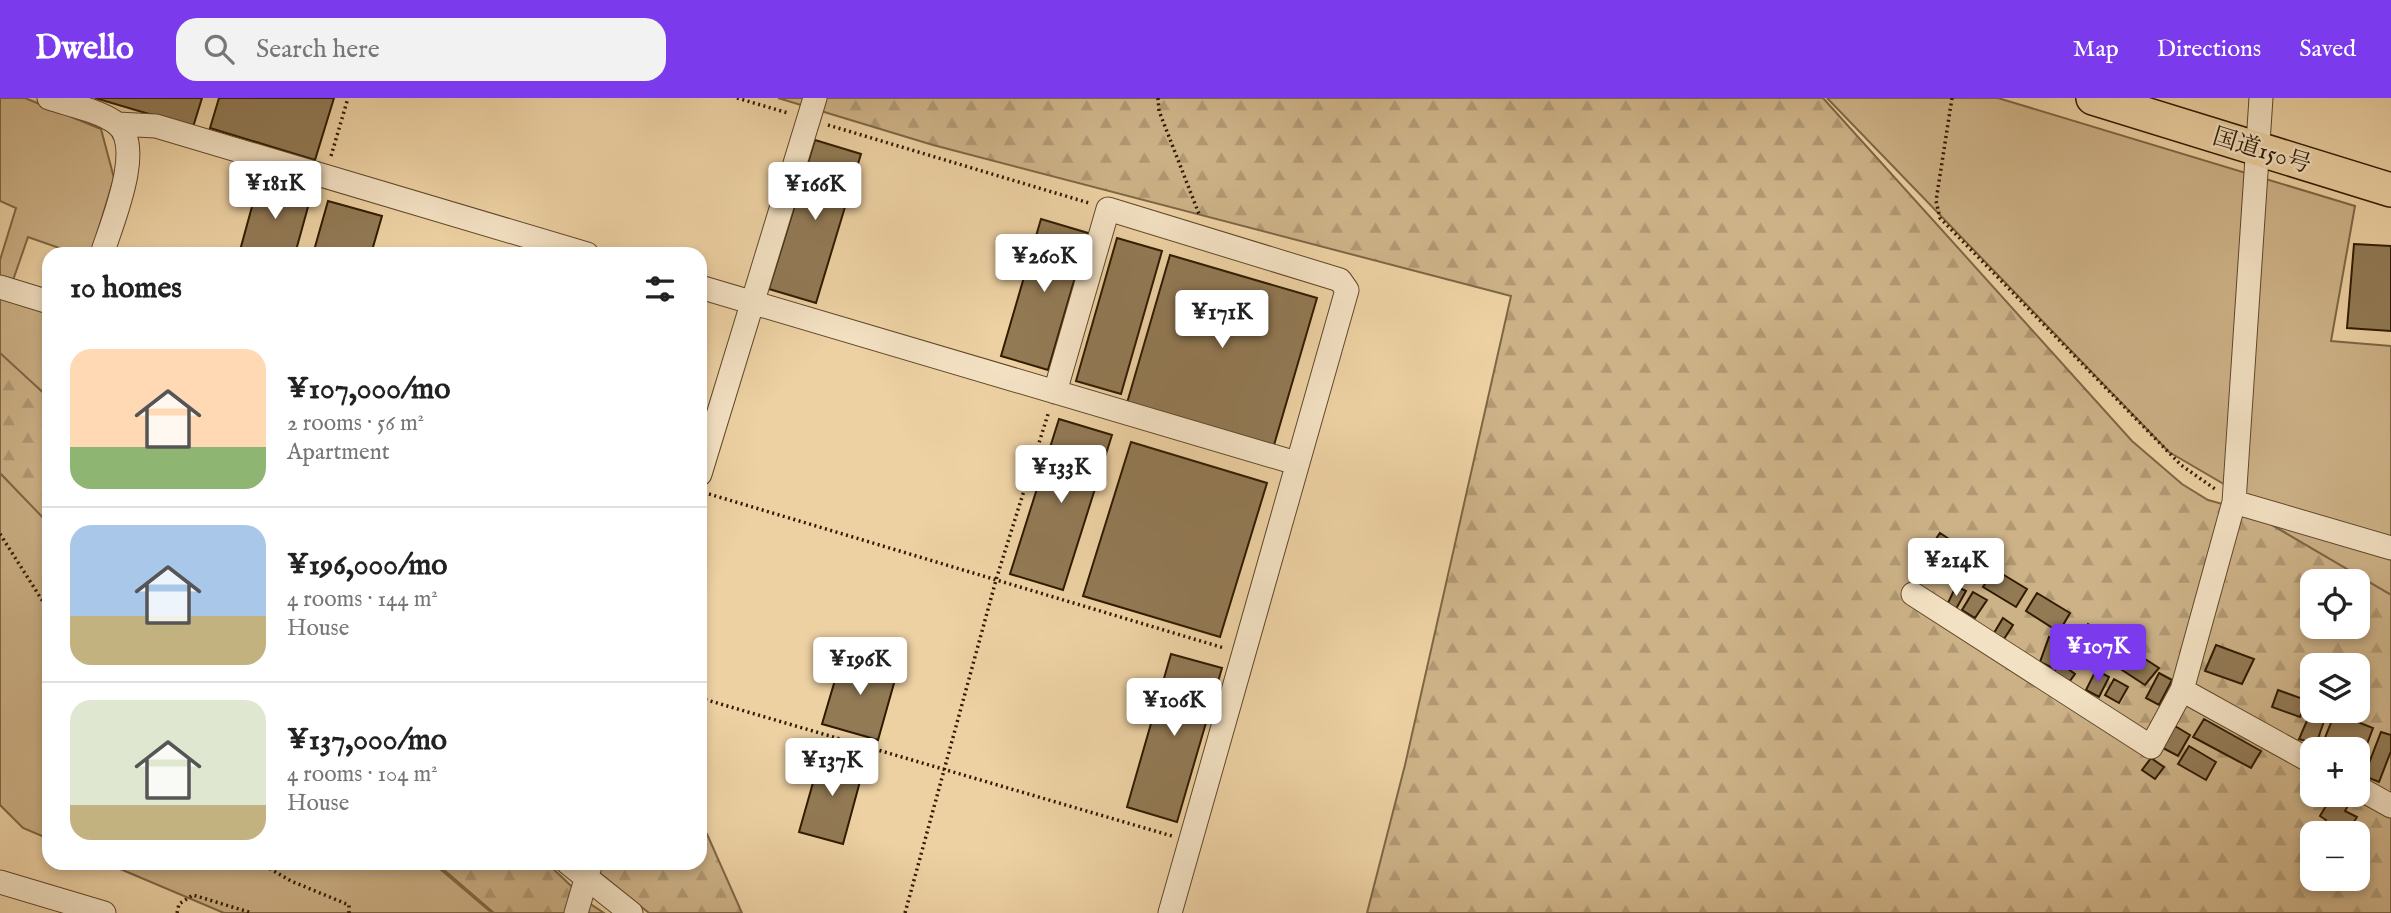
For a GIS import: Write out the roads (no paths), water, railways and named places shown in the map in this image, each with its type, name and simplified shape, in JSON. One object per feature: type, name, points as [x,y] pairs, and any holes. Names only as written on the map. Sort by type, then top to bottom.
[{"type":"highway","name":"国道150号","points":[[2094,98],[2391,190]]},
{"type":"street","points":[[49,98],[117,124],[156,125],[564,247]]},
{"type":"street","points":[[1913,594],[2151,747],[2182,690],[2235,502],[2261,98]]},
{"type":"street","points":[[707,451],[812,109]]},
{"type":"street","points":[[104,247],[124,183],[130,151],[117,124]]},
{"type":"street","points":[[1055,392],[1108,209],[1340,280],[1347,290],[1170,913]]},
{"type":"street","points":[[0,287],[42,300]]},
{"type":"street","points":[[707,289],[1296,463]]},
{"type":"street","points":[[2235,502],[2391,548]]},
{"type":"street","points":[[2182,690],[2300,755]]},
{"type":"street","points":[[2370,794],[2391,806]]},
{"type":"street","points":[[576,913],[589,871],[631,913]]},
{"type":"street","points":[[0,882],[104,913]]}]
